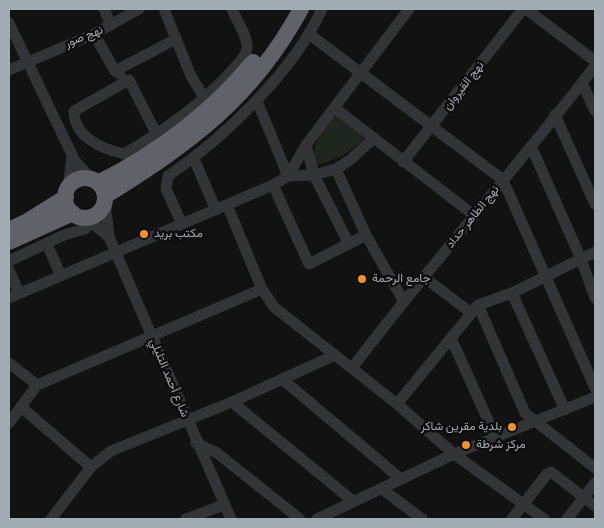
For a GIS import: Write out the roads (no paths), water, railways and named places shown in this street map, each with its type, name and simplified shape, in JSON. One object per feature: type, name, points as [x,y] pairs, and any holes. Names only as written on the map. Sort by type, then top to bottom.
[{"type":"highway","points":[[100,190],[167,142],[222,96],[260,54],[290,9]]},
{"type":"highway","points":[[9,230],[26,222],[67,193],[78,180],[100,190],[162,161],[241,95],[268,62],[301,9]]},
{"type":"highway","points":[[9,242],[94,216],[103,207],[100,190]]},
{"type":"highway","points":[[67,193],[66,203],[80,220]]},
{"type":"street","points":[[104,9],[112,26]]},
{"type":"street","name":"نهج صور","points":[[9,70],[112,26],[139,9]]},
{"type":"street","points":[[164,9],[191,76],[206,99]]},
{"type":"street","points":[[182,224],[166,189],[168,176],[194,159],[257,101],[309,34],[322,9]]},
{"type":"street","points":[[524,9],[595,61]]},
{"type":"street","name":"نهج القيروان","points":[[403,162],[524,9]]},
{"type":"street","points":[[129,80],[74,111],[75,124],[82,134],[94,142],[124,154],[156,135],[206,99],[241,60],[247,50],[234,10]]},
{"type":"street","points":[[288,176],[306,145],[404,11]]},
{"type":"street","points":[[9,23],[72,156],[82,171],[100,190]]},
{"type":"street","points":[[94,34],[115,71],[129,80],[156,135]]},
{"type":"street","points":[[309,34],[503,180],[595,388]]},
{"type":"street","points":[[115,71],[176,39]]},
{"type":"street","name":"نهج الطاهر حداد","points":[[352,368],[403,300],[475,216],[595,66]]},
{"type":"street","points":[[582,83],[595,112]]},
{"type":"street","points":[[257,101],[288,176]]},
{"type":"street","points":[[334,108],[475,216]]},
{"type":"street","points":[[555,115],[595,204]]},
{"type":"street","points":[[9,270],[14,296],[216,210],[273,185],[288,176],[314,174],[336,169],[350,160],[374,138]]},
{"type":"street","points":[[306,145],[314,174],[349,244]]},
{"type":"street","points":[[531,146],[581,259],[595,298]]},
{"type":"street","points":[[67,193],[72,156]]},
{"type":"street","points":[[194,159],[216,210]]},
{"type":"street","points":[[336,169],[366,235],[403,300]]},
{"type":"street","points":[[273,185],[309,264],[366,235]]},
{"type":"street","name":"شارع أحمد التليلي","points":[[100,190],[105,222],[115,253],[230,519]]},
{"type":"street","points":[[227,205],[262,289],[274,307],[397,404],[454,454],[544,519]]},
{"type":"street","points":[[9,261],[47,244],[80,220],[97,227],[109,237]]},
{"type":"street","points":[[47,244],[61,276]]},
{"type":"street","points":[[397,404],[475,309],[595,252]]},
{"type":"street","points":[[424,277],[475,309],[525,413],[595,468]]},
{"type":"street","points":[[9,423],[37,385],[262,289]]},
{"type":"street","points":[[512,293],[565,410]]},
{"type":"street","points":[[451,338],[496,438]]},
{"type":"street","points":[[50,519],[91,467],[111,451],[232,402],[334,355]]},
{"type":"street","points":[[9,363],[37,385]]},
{"type":"street","points":[[282,379],[401,479]]},
{"type":"street","points":[[317,519],[333,516],[353,501],[454,454],[594,400]]},
{"type":"street","points":[[232,402],[353,501]]},
{"type":"street","points":[[21,407],[91,467]]},
{"type":"street","points":[[196,443],[217,453],[300,519]]},
{"type":"street","points":[[512,519],[551,472],[595,506]]},
{"type":"street","points":[[567,519],[595,483]]},
{"type":"street","points":[[382,489],[422,519]]},
{"type":"street","points":[[191,518],[224,505]]},
{"type":"place","name":"مكتب بريد","points":[[144,234]]},
{"type":"place","name":"جامع الرحمة","points":[[362,279]]},
{"type":"place","name":"بلدية مقرين شاكر","points":[[512,427]]},
{"type":"place","name":"مركز شرطة","points":[[466,445]]}]
